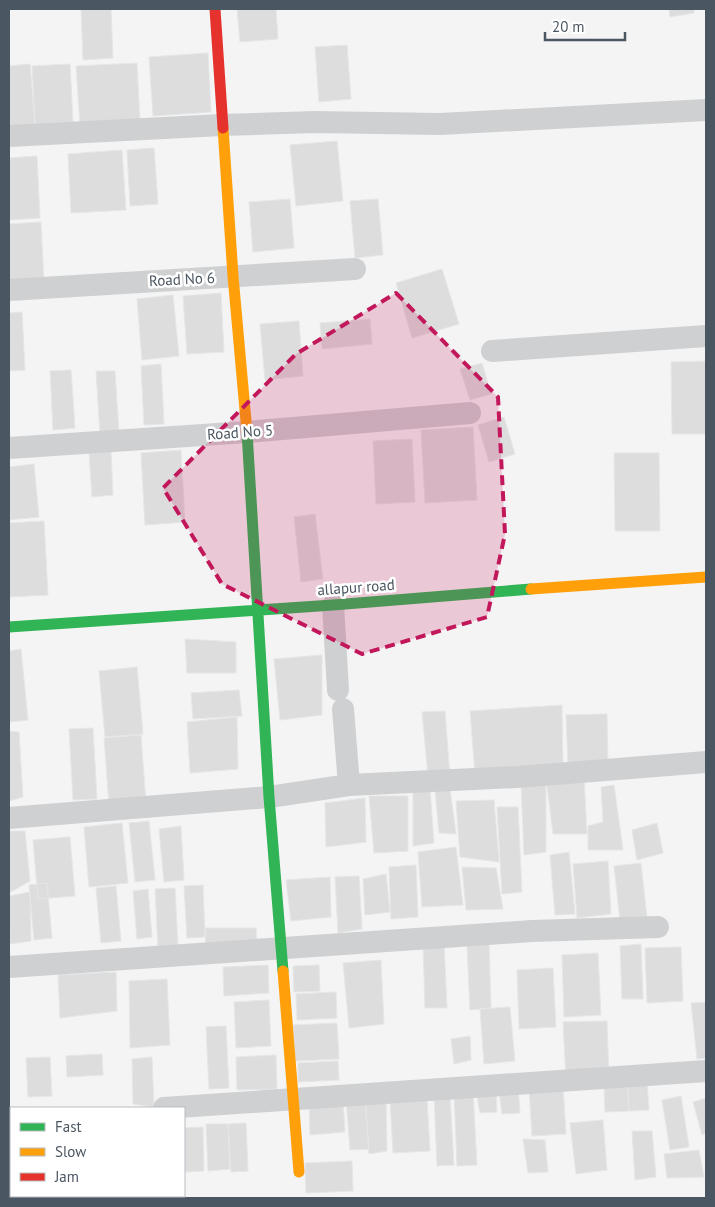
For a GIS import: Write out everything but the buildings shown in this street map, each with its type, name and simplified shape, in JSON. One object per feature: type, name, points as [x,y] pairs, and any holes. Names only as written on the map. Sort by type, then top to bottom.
[{"type":"street","points":[[215,9],[233,276],[247,432],[269,797],[299,1172]]},
{"type":"street","points":[[9,136],[316,122],[440,124],[706,110]]},
{"type":"street","name":"Road No 6","points":[[9,290],[355,269]]},
{"type":"street","points":[[492,351],[706,336]]},
{"type":"street","name":"Road No 5","points":[[9,448],[247,432],[470,413]]},
{"type":"street","name":"allapur road","points":[[9,627],[706,577]]},
{"type":"street","points":[[333,604],[349,785]]},
{"type":"street","points":[[9,818],[269,797],[349,785],[517,777],[706,762]]},
{"type":"street","points":[[9,967],[532,931],[658,927]]},
{"type":"street","points":[[177,1107],[706,1071]]},
{"type":"highlighted area","points":[[396,293],[498,397],[505,534],[487,617],[362,654],[222,584],[163,488],[296,354]]},
{"type":"traffic: fast","points":[[247,432],[269,797],[283,971]]},
{"type":"traffic: fast","points":[[9,627],[333,605],[531,589]]},
{"type":"traffic: slow","points":[[223,128],[233,276],[247,432]]},
{"type":"traffic: slow","points":[[531,589],[706,577]]},
{"type":"traffic: slow","points":[[283,971],[299,1172]]},
{"type":"traffic: jam","points":[[215,9],[223,128]]}]
